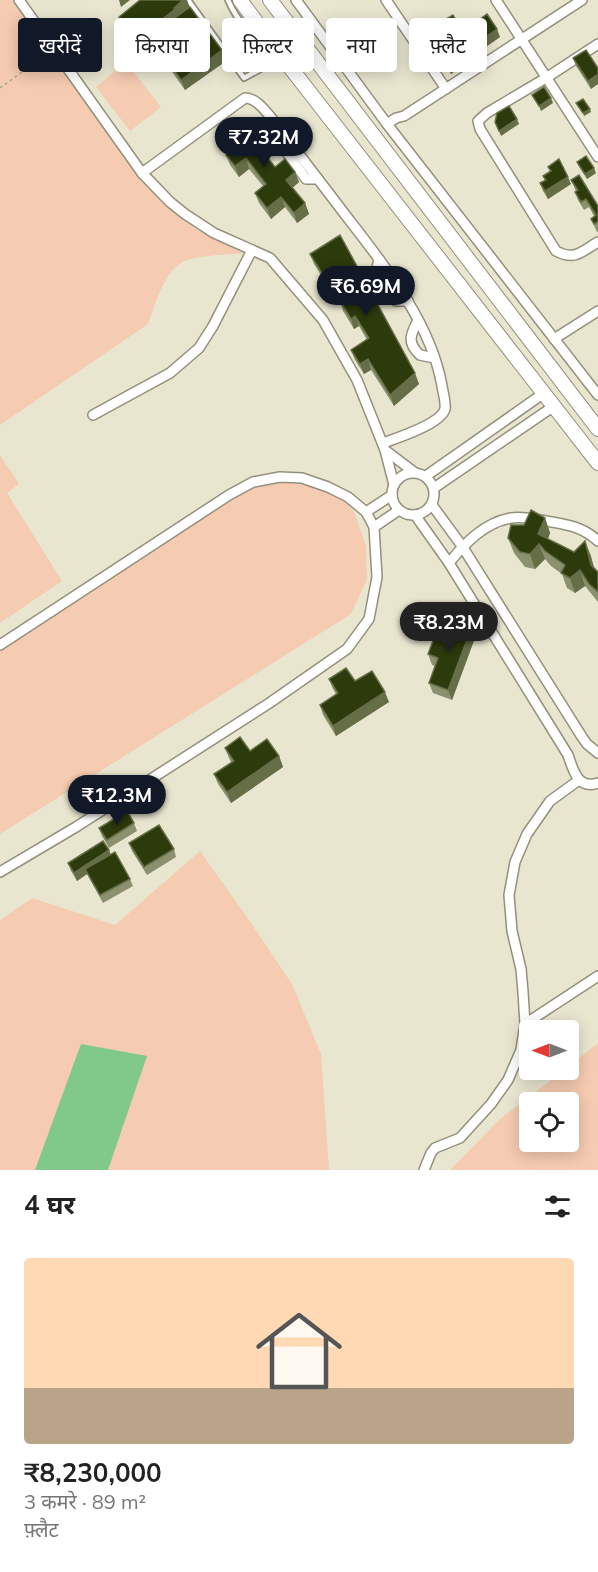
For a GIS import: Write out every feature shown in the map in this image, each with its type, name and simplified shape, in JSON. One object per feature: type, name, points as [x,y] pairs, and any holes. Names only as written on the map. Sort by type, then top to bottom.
[{"type":"street","points":[[19,0],[142,173],[185,214],[214,233],[270,258],[323,320],[357,380],[384,446],[396,506],[404,513],[415,515],[422,513],[432,505],[434,488],[426,476],[414,472],[384,446]]},
{"type":"street","points":[[240,0],[253,18]]},
{"type":"street","points":[[270,0],[598,429]]},
{"type":"street","points":[[296,0],[390,127],[598,394]]},
{"type":"street","points":[[386,0],[446,89]]},
{"type":"street","points":[[496,0],[546,78],[595,146],[598,157]]},
{"type":"street","points":[[390,127],[400,124],[404,116],[582,0]]},
{"type":"street","points":[[598,44],[487,113],[478,121],[480,129],[556,251],[566,256],[576,255],[598,242]]},
{"type":"street","points":[[294,72],[598,464]]},
{"type":"street","points":[[142,173],[245,98],[254,100],[262,107],[284,135],[285,150],[306,179],[318,179],[379,259],[376,272],[396,301],[408,302],[434,358],[445,400],[442,415],[423,428],[384,446]]},
{"type":"street","points":[[93,415],[170,373],[199,348],[213,326],[252,250]]},
{"type":"street","points":[[554,339],[598,311]]},
{"type":"street","points":[[418,320],[412,334],[412,345],[420,355],[434,358]]},
{"type":"street","points":[[426,476],[544,393]]},
{"type":"street","points":[[434,488],[554,406]]},
{"type":"street","points":[[491,431],[498,444]]},
{"type":"street","points":[[366,513],[393,490],[402,475],[414,472]]},
{"type":"street","points":[[0,645],[229,495],[254,482],[280,477],[302,478],[328,487],[348,497],[366,513],[374,527],[377,578],[369,619],[347,649],[258,711],[76,827],[0,872]]},
{"type":"street","points":[[432,505],[462,546],[582,737],[598,753]]},
{"type":"street","points":[[374,527],[399,510]]},
{"type":"street","points":[[415,515],[448,563],[568,755],[579,780],[585,784],[598,783]]},
{"type":"street","points":[[448,563],[462,546],[483,529],[512,518],[571,525],[582,529],[598,541]]},
{"type":"street","points":[[525,1020],[521,969],[512,931],[509,895],[515,862],[527,834],[550,801],[579,780]]},
{"type":"street","points":[[531,1020],[598,976]]},
{"type":"street","points":[[424,1170],[435,1148],[460,1138],[491,1104],[508,1080],[519,1055]]},
{"type":"lane","points":[[188,0],[222,48]]},
{"type":"lane","points":[[228,0],[239,18]]},
{"type":"lane","points":[[275,0],[283,17]]},
{"type":"lane","points":[[239,72],[243,78],[254,72]]},
{"type":"path","points":[[1,86],[22,72]]},
{"type":"shaded area","points":[[0,0],[15,0],[28,18],[18,18],[18,72],[67,72],[161,202],[194,228],[243,253],[196,258],[181,263],[174,269],[163,286],[148,324],[0,425]]},
{"type":"shaded area","points":[[114,72],[134,72],[161,107],[130,131],[96,87]]},
{"type":"shaded area","points":[[0,455],[19,484],[7,493],[62,581],[0,623]]},
{"type":"shaded area","points":[[273,472],[300,473],[331,481],[354,512],[366,546],[367,580],[351,614],[0,834],[0,649],[251,479]]},
{"type":"shaded area","points":[[200,851],[292,984],[321,1054],[329,1170],[0,1170],[0,920],[32,898],[115,925]]},
{"type":"shaded area","points":[[598,1043],[598,1170],[450,1170],[500,1119],[519,1104],[519,1152],[579,1152],[579,1092],[535,1092],[551,1080],[579,1080],[579,1058]]},
{"type":"shaded area","points":[[81,1044],[147,1056],[108,1170],[35,1170]]},
{"type":"building","points":[[140,0],[183,0],[164,18],[119,17]]},
{"type":"building","points":[[190,7],[198,18],[175,18]]},
{"type":"building","points":[[487,14],[497,29],[487,36],[487,18],[482,18]]},
{"type":"building","points":[[210,34],[222,50],[210,59]]},
{"type":"building","points":[[586,50],[598,68],[598,74],[588,81],[573,58]]},
{"type":"building","points":[[175,72],[192,72],[181,80]]},
{"type":"building","points":[[544,87],[551,98],[539,106],[532,95]]},
{"type":"building","points":[[583,99],[590,109],[583,113],[576,103]]},
{"type":"building","points":[[509,106],[517,119],[499,131],[495,122],[497,113]]},
{"type":"building","points":[[254,120],[264,133],[254,141],[275,167],[285,159],[295,172],[286,180],[305,203],[294,213],[281,197],[267,208],[255,193],[266,184],[246,158],[235,166],[226,155],[235,147],[227,137],[242,125],[245,128]]},
{"type":"building","points":[[586,156],[594,168],[585,174],[577,162]]},
{"type":"building","points":[[559,159],[568,177],[545,191],[540,183],[546,180],[543,176],[551,171],[548,167]]},
{"type":"building","points":[[579,175],[598,206],[598,222],[594,224],[591,219],[596,215],[586,199],[581,202],[575,192],[578,190],[571,180]]},
{"type":"building","points":[[340,235],[415,373],[390,395],[368,359],[360,364],[351,350],[369,338],[355,316],[351,319],[340,301],[353,292],[339,269],[325,278],[310,254]]},
{"type":"building","points":[[531,510],[545,518],[538,534],[574,552],[585,541],[591,565],[598,572],[598,592],[589,584],[580,570],[570,578],[561,573],[565,565],[539,544],[530,554],[520,552],[508,538],[511,525],[524,525]]},
{"type":"building","points":[[455,618],[473,624],[448,690],[429,683],[438,658],[428,654],[435,636],[447,640]]},
{"type":"building","points":[[346,668],[355,681],[372,671],[385,692],[333,726],[320,705],[338,693],[329,679]]},
{"type":"building","points":[[240,737],[250,751],[267,739],[279,756],[227,792],[214,774],[234,761],[225,748]]},
{"type":"building","points":[[127,811],[134,823],[107,840],[99,828]]},
{"type":"building","points":[[159,825],[174,849],[144,867],[129,843]]},
{"type":"building","points":[[103,841],[109,850],[74,873],[68,863]]},
{"type":"building","points":[[115,852],[130,879],[100,895],[85,869]]}]
